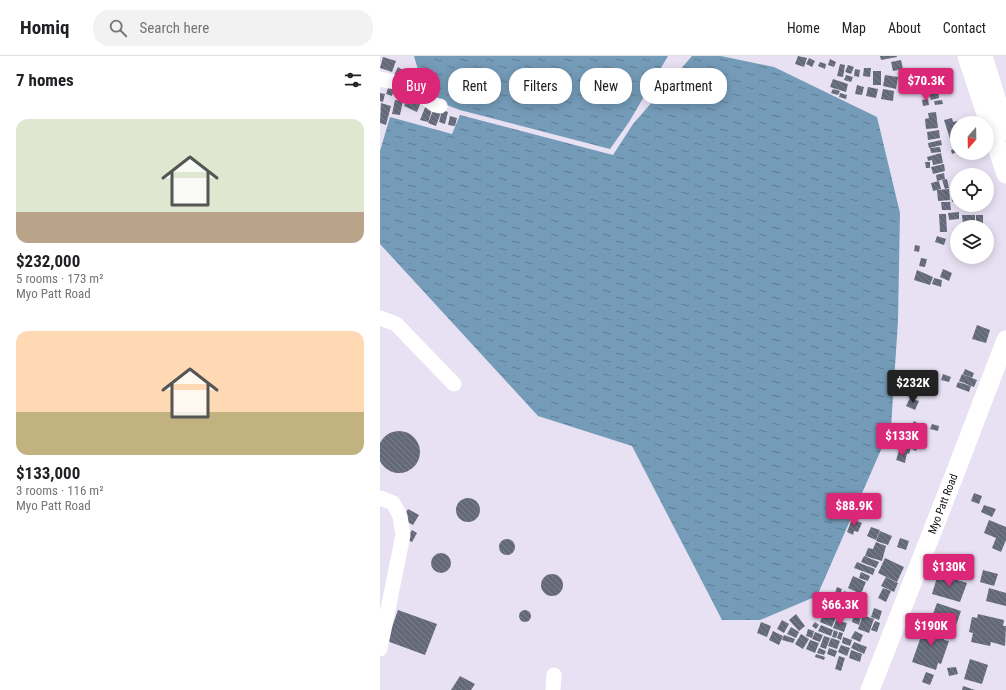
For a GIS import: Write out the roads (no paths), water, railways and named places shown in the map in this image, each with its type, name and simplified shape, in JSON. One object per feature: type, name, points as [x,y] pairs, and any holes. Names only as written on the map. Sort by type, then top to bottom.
[{"type":"main road","points":[[967,56],[1006,174]]},
{"type":"main road","points":[[984,56],[1006,131]]},
{"type":"main road","name":"Myo Patt Road","points":[[870,690],[1006,340]]},
{"type":"street","points":[[380,79],[400,82],[408,89],[423,96],[435,105],[440,106]]},
{"type":"street","points":[[380,318],[396,324],[454,384]]},
{"type":"street","points":[[380,498],[393,503],[400,516],[403,535],[380,649]]},
{"type":"street","points":[[553,690],[554,675]]},
{"type":"water","points":[[414,56],[668,56],[661,68],[640,68],[640,103],[610,149],[460,110],[440,102],[440,68],[418,68]]},
{"type":"water","points":[[692,56],[721,56],[774,67],[877,117],[900,213],[898,321],[891,427],[817,596],[760,620],[722,620],[632,446],[538,416],[380,244],[380,151],[390,117],[452,134],[460,115],[613,155],[633,124],[650,104],[727,104],[727,68],[682,68]]}]
